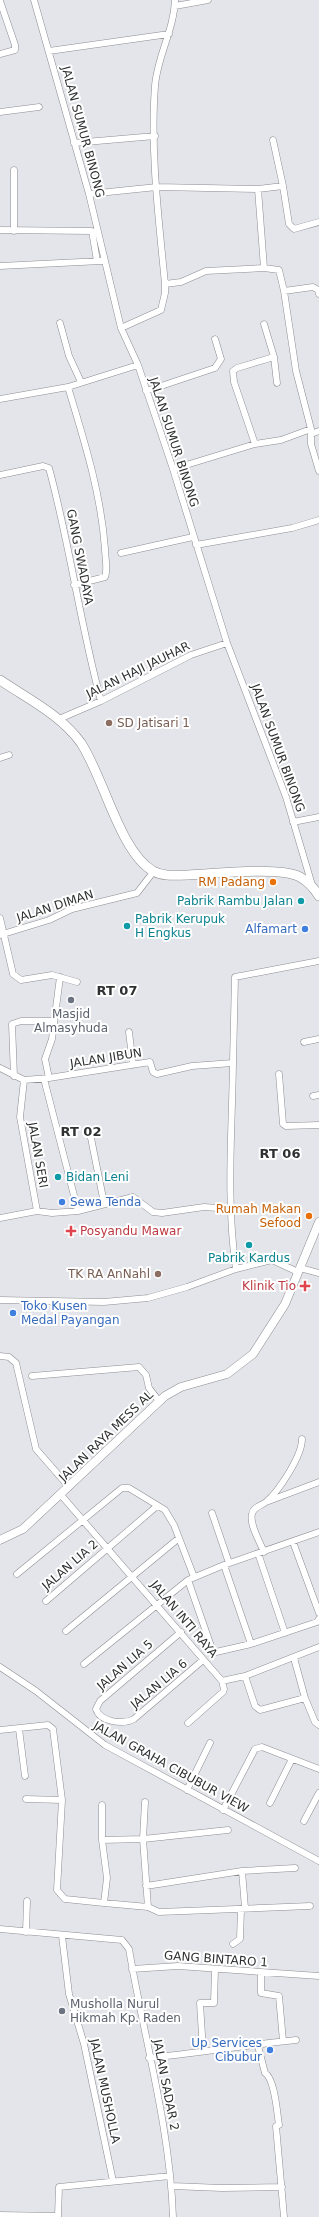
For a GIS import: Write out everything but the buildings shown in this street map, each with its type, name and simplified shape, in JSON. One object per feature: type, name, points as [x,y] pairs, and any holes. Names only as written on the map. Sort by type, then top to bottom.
[{"type":"main road","points":[[0,680],[59,719],[79,742],[92,761],[132,851],[142,864],[162,876],[274,872],[299,876],[312,885],[319,896]]},
{"type":"street","name":"JALAN SUMUR BINONG","points":[[34,0],[89,194],[103,252],[101,261],[121,328],[138,365],[173,469],[193,537],[228,643],[258,720],[293,822],[312,885]]},
{"type":"street","points":[[121,328],[162,310],[165,292],[157,188],[155,86],[169,34],[175,3],[208,0]]},
{"type":"street","points":[[0,1],[1,8],[15,45],[14,50],[0,54]]},
{"type":"street","points":[[49,51],[169,34]]},
{"type":"street","points":[[0,112],[39,107]]},
{"type":"street","points":[[74,142],[155,136]]},
{"type":"street","points":[[273,140],[283,186],[289,224],[294,229],[319,222]]},
{"type":"street","points":[[14,170],[14,231]]},
{"type":"street","points":[[89,194],[157,188],[258,189],[283,186]]},
{"type":"street","points":[[258,189],[264,268]]},
{"type":"street","points":[[0,230],[92,231],[101,261],[0,266]]},
{"type":"street","points":[[164,284],[181,282],[206,271],[264,268],[279,270],[284,291],[296,371],[311,431],[311,444],[319,471]]},
{"type":"street","points":[[284,291],[313,287],[318,290],[319,294]]},
{"type":"street","points":[[60,322],[69,356],[81,382]]},
{"type":"street","points":[[264,324],[274,357],[277,383]]},
{"type":"street","points":[[146,391],[215,368],[221,358],[215,339]]},
{"type":"street","points":[[255,444],[234,382],[233,371],[237,368],[274,357]]},
{"type":"street","points":[[0,399],[68,387],[138,365]]},
{"type":"street","points":[[68,387],[96,489],[103,522],[105,553],[105,577],[74,585]]},
{"type":"street","points":[[173,469],[255,444],[281,440],[311,431],[319,431]]},
{"type":"street","name":"GANG SWADAYA","points":[[0,476],[43,466],[49,468],[87,649],[101,701]]},
{"type":"street","points":[[196,545],[292,528],[319,520]]},
{"type":"street","points":[[121,552],[193,537]]},
{"type":"street","name":"JALAN HAJI JAUHAR","points":[[59,719],[101,701],[191,655],[228,643]]},
{"type":"street","points":[[0,758],[9,755]]},
{"type":"street","points":[[293,822],[319,817]]},
{"type":"street","name":"JALAN DIMAN","points":[[2,934],[50,920],[72,909],[137,893],[154,871]]},
{"type":"street","points":[[0,918],[2,934],[13,974],[21,980],[52,975],[77,982]]},
{"type":"street","points":[[236,1269],[232,1248],[230,1209],[235,977],[319,961]]},
{"type":"street","name":"JALAN SERI","points":[[60,977],[52,1039],[45,1059],[46,1078],[78,1211]]},
{"type":"street","points":[[14,1076],[12,1024],[20,1021],[54,1021]]},
{"type":"street","points":[[129,1032],[133,1065]]},
{"type":"street","points":[[304,1042],[319,1039]]},
{"type":"street","name":"JALAN JIBUN","points":[[0,1068],[24,1080],[150,1062],[153,1072],[157,1074],[192,1066],[233,1063]]},
{"type":"street","points":[[279,1074],[283,1124],[286,1126],[319,1126]]},
{"type":"street","name":"JALAN SERI","points":[[24,1080],[20,1118],[37,1210]]},
{"type":"street","points":[[91,1138],[104,1203]]},
{"type":"street","points":[[0,1218],[37,1210],[52,1213],[78,1211],[104,1203],[133,1197],[153,1212],[162,1213],[204,1207],[230,1209]]},
{"type":"street","name":"JALAN RAYA MESS AL","points":[[0,1540],[23,1528],[61,1495],[159,1401],[181,1387],[227,1374],[253,1354],[286,1304],[319,1222]]},
{"type":"street","points":[[0,1300],[104,1302],[148,1298],[187,1287],[236,1269],[272,1260],[299,1270],[319,1273]]},
{"type":"street","points":[[0,1356],[9,1357],[16,1363],[36,1449],[69,1487]]},
{"type":"street","points":[[32,1376],[139,1367],[146,1376],[149,1388],[159,1401]]},
{"type":"street","points":[[266,1502],[295,1464],[301,1450],[302,1439]]},
{"type":"street","points":[[285,1633],[251,1518],[254,1510],[266,1502],[319,1482]]},
{"type":"street","points":[[17,1574],[83,1518],[122,1488],[129,1488],[165,1510],[174,1525],[214,1651],[220,1653],[251,1644],[285,1633],[319,1619]]},
{"type":"street","name":"JALAN INTI RAYA","points":[[61,1495],[83,1518],[222,1681]]},
{"type":"street","name":"JALAN LIA 2","points":[[46,1601],[157,1506]]},
{"type":"street","points":[[212,1513],[251,1644]]},
{"type":"street","points":[[84,1664],[191,1578],[226,1564],[319,1532]]},
{"type":"street","points":[[66,1631],[132,1575],[179,1538]]},
{"type":"street","points":[[293,1542],[319,1613]]},
{"type":"street","name":"JALAN LIA 5","points":[[127,1722],[112,1721],[99,1714],[97,1705],[181,1632]]},
{"type":"street","points":[[188,1723],[222,1692],[224,1689],[222,1681],[245,1676],[319,1647]]},
{"type":"street","points":[[294,1658],[305,1698],[316,1722],[319,1725]]},
{"type":"street","name":"JALAN LIA 6","points":[[127,1722],[134,1719],[203,1660]]},
{"type":"street","name":"JALAN GRAHA CIBUBUR VIEW","points":[[0,1667],[36,1691],[95,1738],[187,1790],[319,1861]]},
{"type":"street","points":[[245,1676],[256,1706],[260,1710],[305,1698]]},
{"type":"street","points":[[0,1730],[48,1725],[53,1729],[62,1800],[58,1890],[65,1898],[148,1907],[160,1912],[310,1906]]},
{"type":"street","points":[[19,1729],[25,1776]]},
{"type":"street","points":[[187,1790],[210,1742]]},
{"type":"street","points":[[224,1810],[255,1749],[262,1746],[319,1769]]},
{"type":"street","points":[[270,1802],[292,1759]]},
{"type":"street","points":[[304,1821],[319,1793]]},
{"type":"street","points":[[26,1798],[62,1800]]},
{"type":"street","points":[[145,1802],[142,1839],[148,1907]]},
{"type":"street","points":[[102,1805],[102,1840],[107,1878],[104,1903]]},
{"type":"street","points":[[102,1840],[142,1839],[228,1830]]},
{"type":"street","points":[[146,1886],[242,1871],[295,1868]]},
{"type":"street","points":[[233,1944],[240,1938],[243,1908],[242,1871]]},
{"type":"street","points":[[26,1932],[28,1901]]},
{"type":"street","name":"JALAN SADAR 2","points":[[0,1929],[62,1936],[122,1940],[129,1950],[149,2058],[160,2103],[172,2186],[173,2217]]},
{"type":"street","name":"JALAN MUSHOLLA","points":[[62,1936],[69,1994],[84,2044],[113,2181]]},
{"type":"street","name":"GANG BINTARO 1","points":[[132,1969],[178,1966],[300,1976],[319,1976]]},
{"type":"street","points":[[203,2051],[200,2004],[214,2004],[215,1969]]},
{"type":"street","points":[[261,1973],[262,1993],[279,1996],[283,2041]]},
{"type":"street","points":[[149,2058],[239,2046],[258,2046],[296,2040]]},
{"type":"street","points":[[258,2046],[265,2073],[268,2075],[274,2090],[279,2125],[276,2126],[284,2217]]},
{"type":"street","points":[[0,2215],[41,2217],[58,2216],[59,2187],[170,2176]]},
{"type":"street","points":[[172,2186],[222,2188],[282,2187]]},
{"type":"place","name":"SD Jatisari 1","points":[[109,723]]},
{"type":"place","name":"RM Padang","points":[[273,882]]},
{"type":"place","name":"Pabrik Rambu Jalan","points":[[301,901]]},
{"type":"place","name":"Pabrik Kerupuk H Engkus","points":[[127,926]]},
{"type":"place","name":"Alfamart","points":[[305,929]]},
{"type":"place","name":"Masjid Almasyhuda","points":[[71,1000]]},
{"type":"place","name":"Bidan Leni","points":[[58,1177]]},
{"type":"place","name":"Sewa Tenda","points":[[62,1202]]},
{"type":"place","name":"Rumah Makan Sefood","points":[[309,1216]]},
{"type":"place","name":"Posyandu Mawar","points":[[71,1231]]},
{"type":"place","name":"Pabrik Kardus","points":[[249,1245]]},
{"type":"place","name":"TK RA AnNahl","points":[[158,1274]]},
{"type":"place","name":"Klinik Tio","points":[[305,1286]]},
{"type":"place","name":"Toko Kusen Medal Payangan","points":[[13,1313]]},
{"type":"place","name":"Musholla Nurul Hikmah Kp. Raden","points":[[62,2011]]},
{"type":"place","name":"Up Services Cibubur","points":[[270,2050]]},
{"type":"district","name":"RT 07","points":[[117,990]]},
{"type":"district","name":"RT 02","points":[[81,1131]]},
{"type":"district","name":"RT 06","points":[[280,1153]]}]
